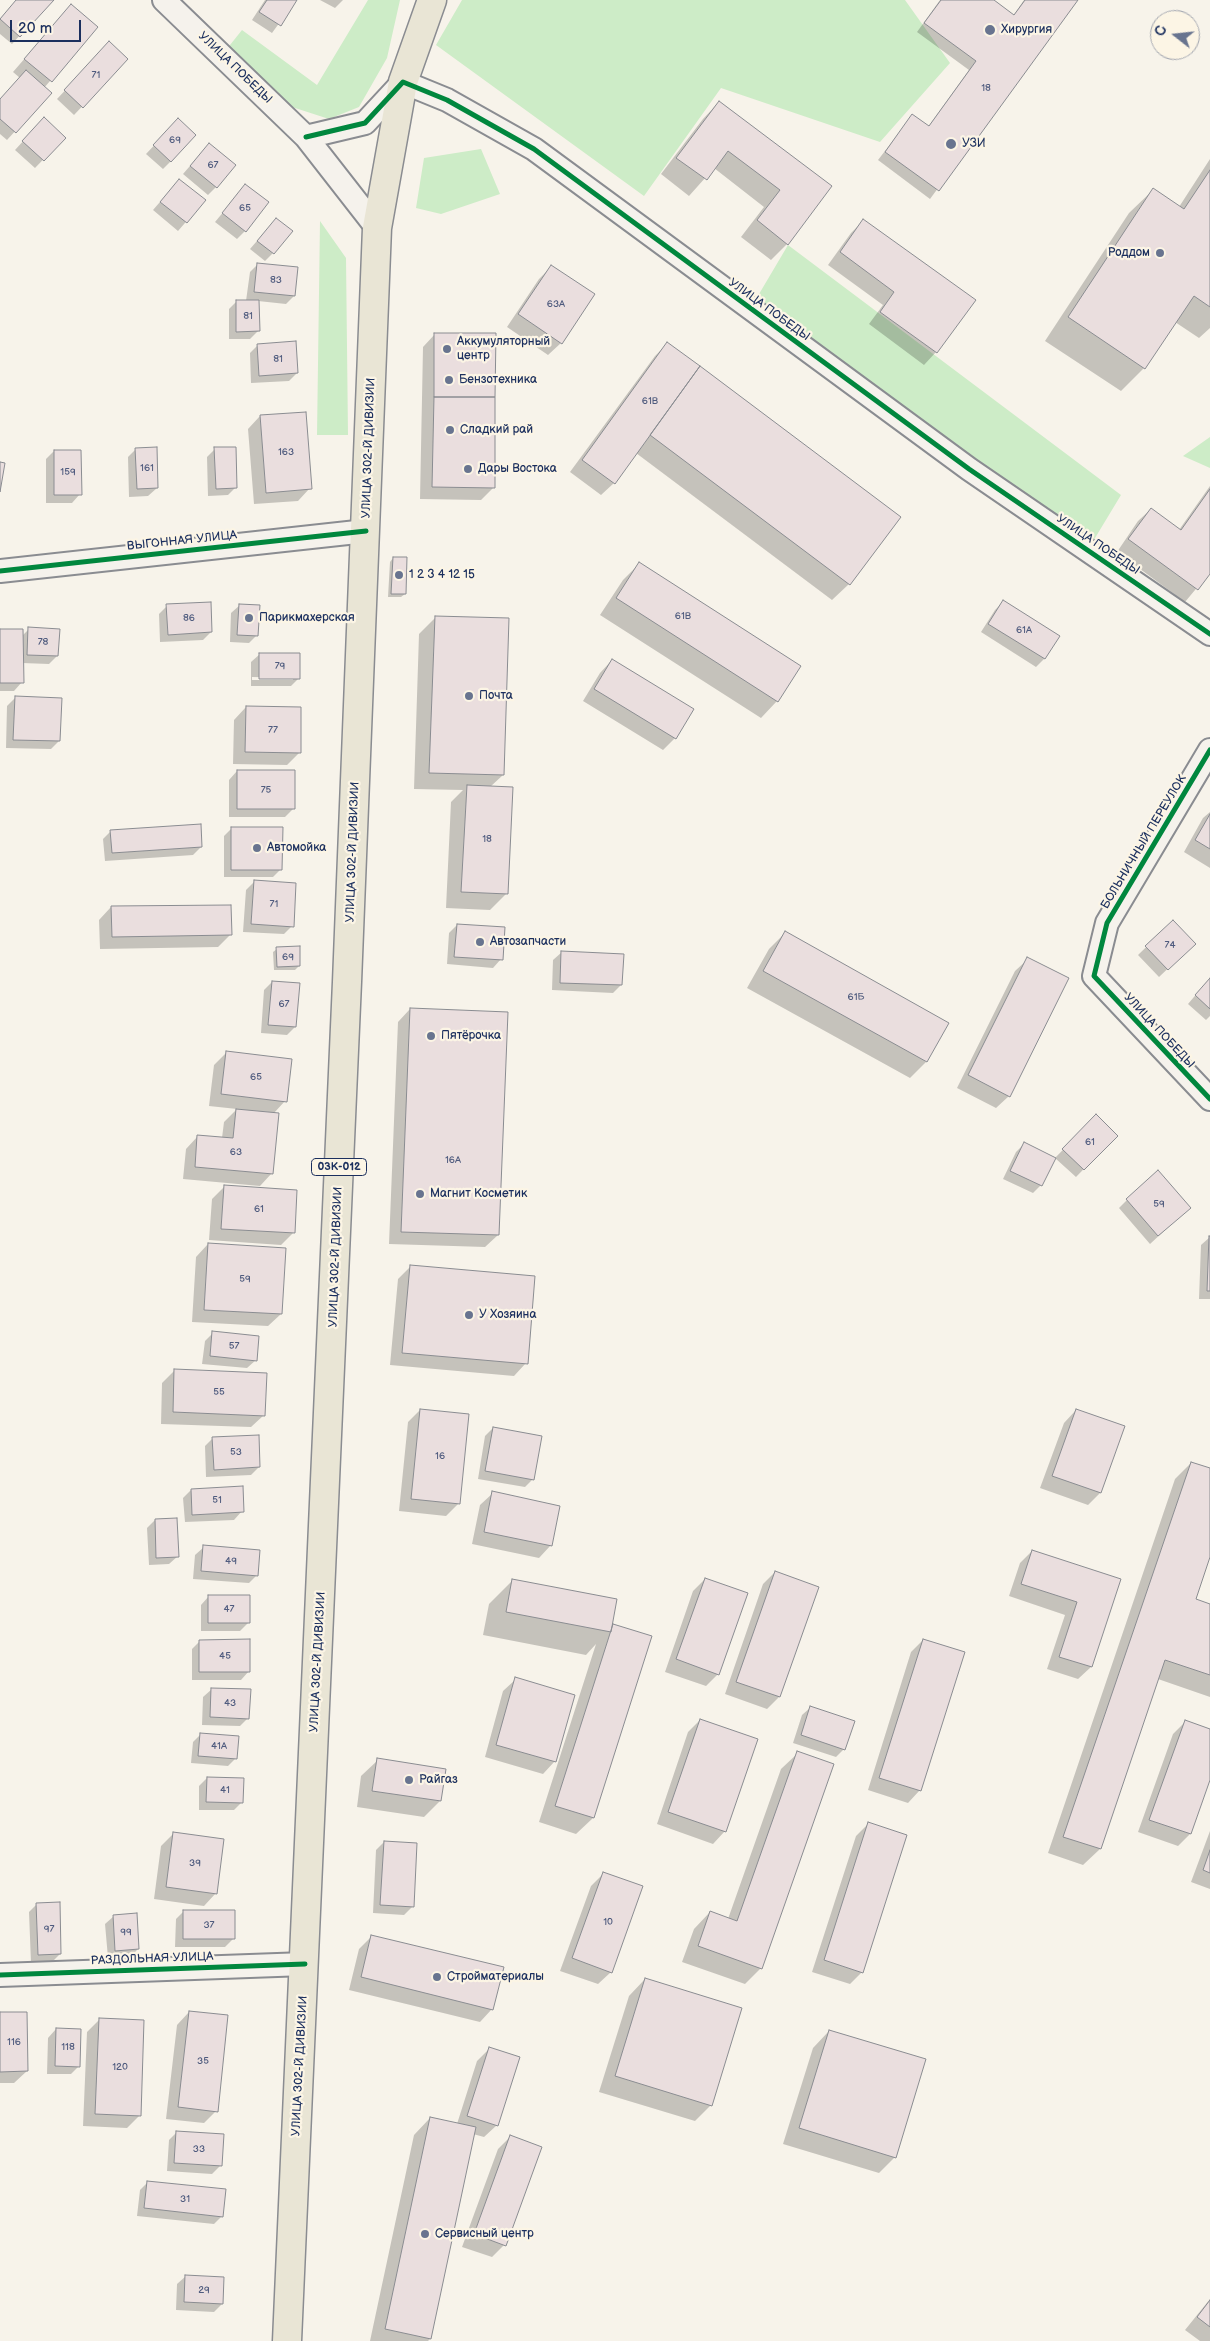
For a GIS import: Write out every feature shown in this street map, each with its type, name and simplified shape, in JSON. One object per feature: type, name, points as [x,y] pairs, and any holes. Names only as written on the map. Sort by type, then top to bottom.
[{"type":"main road","name":"УЛИЦА 302-Й ДИВИЗИИ","points":[[287,2341],[305,1964],[366,531],[377,228],[403,82],[432,0]]},
{"type":"street","name":"УЛИЦА ПОБЕДЫ","points":[[164,0],[306,137],[377,228]]},
{"type":"street","name":"УЛИЦА ПОБЕДЫ","points":[[403,82],[447,100],[534,149],[969,469],[1210,634]]},
{"type":"street","points":[[306,137],[365,124],[403,82]]},
{"type":"street","name":"ВЫГОННАЯ УЛИЦА","points":[[0,571],[366,531]]},
{"type":"street","name":"БОЛЬНИЧНЫЙ ПЕРЕУЛОК","points":[[1094,976],[1107,923],[1210,750]]},
{"type":"street","name":"УЛИЦА ПОБЕДЫ","points":[[1094,976],[1210,1099]]},
{"type":"street","name":"РАЗДОЛЬНАЯ УЛИЦА","points":[[0,1975],[305,1964]]},
{"type":"green space","points":[[368,0],[400,0],[387,58],[359,107],[329,119],[289,106],[226,50],[242,30],[317,85]]},
{"type":"green space","points":[[462,0],[905,0],[950,63],[880,142],[721,88],[644,196],[436,45]]},
{"type":"green space","points":[[481,149],[500,194],[441,214],[416,208],[424,158]]},
{"type":"green space","points":[[320,221],[346,258],[348,435],[317,435]]},
{"type":"green space","points":[[788,245],[1121,495],[1092,543],[749,311]]},
{"type":"green space","points":[[1210,437],[1210,468],[1183,456]]},
{"type":"building","points":[[16,0],[54,0],[20,37],[0,19]]},
{"type":"building","points":[[267,0],[297,0],[281,26],[259,12]]},
{"type":"building","name":"Хирургия","points":[[941,0],[994,0],[1014,15],[1025,0],[1078,0],[939,191],[885,152],[912,114],[929,126],[976,61],[924,23]]},
{"type":"building","points":[[71,4],[98,27],[52,82],[24,59]]},
{"type":"building","points":[[109,41],[128,59],[83,108],[64,90]]},
{"type":"building","points":[[26,70],[52,93],[16,133],[0,119],[0,99]]},
{"type":"building","points":[[719,101],[832,186],[788,245],[757,220],[780,190],[728,151],[707,180],[676,158]]},
{"type":"building","points":[[44,117],[66,138],[44,161],[22,141]]},
{"type":"building","points":[[178,118],[196,135],[171,162],[153,145]]},
{"type":"building","points":[[209,143],[236,165],[217,188],[190,166]]},
{"type":"building","name":"Роддом","points":[[1210,170],[1210,307],[1194,296],[1145,369],[1068,317],[1153,188],[1184,209]]},
{"type":"building","points":[[179,179],[206,200],[187,223],[160,202]]},
{"type":"building","points":[[245,184],[269,202],[246,232],[222,213]]},
{"type":"building","points":[[276,218],[293,231],[274,254],[257,241]]},
{"type":"building","points":[[863,219],[976,300],[937,353],[880,312],[894,292],[840,252]]},
{"type":"building","points":[[257,263],[298,267],[295,296],[254,292]]},
{"type":"building","points":[[551,265],[595,294],[562,344],[518,314]]},
{"type":"building","points":[[236,300],[259,300],[260,331],[236,332]]},
{"type":"building","points":[[434,333],[496,333],[495,397],[434,397]]},
{"type":"building","points":[[296,341],[298,373],[259,376],[257,344]]},
{"type":"building","points":[[667,342],[700,366],[615,484],[582,460]]},
{"type":"building","points":[[700,366],[901,517],[850,585],[650,435]]},
{"type":"building","points":[[434,397],[495,397],[495,488],[432,487]]},
{"type":"building","points":[[306,412],[312,489],[266,493],[260,415]]},
{"type":"building","points":[[157,447],[158,488],[137,489],[135,448]]},
{"type":"building","points":[[214,447],[236,447],[237,488],[216,489]]},
{"type":"building","points":[[54,450],[81,450],[82,495],[54,495]]},
{"type":"building","points":[[0,462],[5,463],[0,492]]},
{"type":"building","points":[[1210,489],[1210,574],[1198,590],[1128,539],[1151,508],[1181,530]]},
{"type":"building","name":"1 2 3 4 12 15","points":[[393,557],[407,557],[406,594],[391,594]]},
{"type":"building","points":[[639,562],[801,666],[778,702],[616,598]]},
{"type":"building","points":[[1003,600],[1060,636],[1045,659],[988,624]]},
{"type":"building","points":[[211,602],[212,632],[168,635],[166,604]]},
{"type":"building","points":[[239,604],[260,605],[258,636],[237,635]]},
{"type":"building","name":"Почта","points":[[435,616],[509,618],[504,775],[429,773]]},
{"type":"building","points":[[28,627],[60,629],[58,656],[27,655]]},
{"type":"building","points":[[0,629],[23,629],[24,683],[0,683]]},
{"type":"building","points":[[259,653],[300,653],[300,679],[259,679]]},
{"type":"building","points":[[612,659],[694,709],[676,739],[594,689]]},
{"type":"building","points":[[15,696],[62,698],[60,741],[13,740]]},
{"type":"building","points":[[246,706],[301,707],[301,753],[245,752]]},
{"type":"building","points":[[237,770],[295,770],[295,809],[237,809]]},
{"type":"building","points":[[467,785],[513,787],[508,894],[461,892]]},
{"type":"building","points":[[1210,814],[1210,849],[1195,840]]},
{"type":"building","points":[[201,824],[202,847],[112,853],[110,830]]},
{"type":"building","name":"Автомойка","points":[[231,827],[283,827],[282,870],[231,870]]},
{"type":"building","points":[[254,880],[296,883],[294,927],[251,924]]},
{"type":"building","points":[[231,905],[232,935],[112,937],[111,906]]},
{"type":"building","points":[[1173,920],[1196,944],[1168,970],[1145,946]]},
{"type":"building","name":"Автозапчасти","points":[[457,924],[505,927],[503,960],[454,957]]},
{"type":"building","points":[[785,931],[949,1023],[927,1062],[763,971]]},
{"type":"building","points":[[300,946],[300,966],[277,967],[276,947]]},
{"type":"building","points":[[561,951],[624,954],[622,985],[560,983]]},
{"type":"building","points":[[1027,957],[1069,978],[1010,1097],[968,1075]]},
{"type":"building","points":[[1210,978],[1210,1009],[1195,995]]},
{"type":"building","points":[[272,981],[300,983],[296,1027],[268,1025]]},
{"type":"building","points":[[410,1008],[508,1012],[499,1235],[401,1232]]},
{"type":"building","points":[[226,1051],[292,1059],[287,1102],[221,1094]]},
{"type":"building","points":[[236,1109],[279,1113],[273,1174],[195,1167],[197,1135],[233,1138]]},
{"type":"building","points":[[1096,1114],[1118,1136],[1084,1170],[1062,1149]]},
{"type":"building","points":[[1024,1142],[1056,1158],[1042,1186],[1010,1171]]},
{"type":"building","points":[[1158,1170],[1191,1208],[1158,1236],[1126,1199]]},
{"type":"building","points":[[224,1185],[297,1190],[295,1233],[221,1229]]},
{"type":"building","points":[[1209,1236],[1210,1291],[1207,1291]]},
{"type":"building","points":[[208,1243],[286,1248],[282,1314],[204,1310]]},
{"type":"building","name":"У Хозяина","points":[[410,1265],[535,1276],[528,1364],[402,1353]]},
{"type":"building","points":[[212,1331],[259,1336],[257,1361],[210,1356]]},
{"type":"building","points":[[174,1369],[267,1373],[265,1416],[173,1412]]},
{"type":"building","points":[[420,1409],[469,1414],[460,1504],[411,1499]]},
{"type":"building","points":[[1076,1409],[1125,1426],[1101,1493],[1052,1476]]},
{"type":"building","points":[[493,1427],[542,1436],[534,1480],[485,1471]]},
{"type":"building","points":[[259,1435],[260,1467],[214,1470],[212,1437]]},
{"type":"building","points":[[1191,1462],[1210,1468],[1210,1557],[1196,1599],[1210,1604],[1210,1675],[1165,1660],[1101,1849],[1063,1837]]},
{"type":"building","points":[[243,1486],[244,1512],[192,1515],[191,1489]]},
{"type":"building","points":[[492,1491],[560,1506],[552,1546],[484,1532]]},
{"type":"building","points":[[177,1518],[179,1557],[156,1558],[155,1519]]},
{"type":"building","points":[[203,1545],[260,1550],[258,1576],[201,1571]]},
{"type":"building","points":[[1032,1550],[1121,1579],[1092,1667],[1059,1657],[1077,1602],[1021,1584]]},
{"type":"building","points":[[775,1571],[819,1587],[780,1697],[736,1682]]},
{"type":"building","points":[[705,1578],[748,1593],[719,1675],[676,1659]]},
{"type":"building","points":[[512,1579],[617,1599],[611,1632],[506,1612]]},
{"type":"building","points":[[208,1595],[250,1595],[250,1623],[208,1623]]},
{"type":"building","points":[[613,1624],[652,1636],[594,1818],[555,1806]]},
{"type":"building","points":[[250,1639],[250,1672],[199,1672],[199,1640]]},
{"type":"building","points":[[923,1639],[965,1652],[921,1791],[879,1778]]},
{"type":"building","points":[[515,1677],[575,1695],[556,1762],[496,1745]]},
{"type":"building","points":[[211,1688],[251,1689],[249,1719],[210,1717]]},
{"type":"building","points":[[810,1706],[855,1721],[845,1750],[801,1735]]},
{"type":"building","points":[[700,1719],[758,1739],[726,1832],[668,1812]]},
{"type":"building","points":[[1185,1720],[1210,1729],[1210,1780],[1191,1834],[1149,1820]]},
{"type":"building","points":[[200,1733],[239,1736],[237,1759],[198,1756]]},
{"type":"building","points":[[797,1751],[834,1764],[762,1969],[698,1946],[710,1911],[737,1921]]},
{"type":"building","name":"Райгаз","points":[[377,1758],[446,1769],[441,1801],[372,1791]]},
{"type":"building","points":[[207,1777],[244,1778],[243,1803],[206,1802]]},
{"type":"building","points":[[868,1822],[907,1835],[863,1973],[824,1960]]},
{"type":"building","points":[[173,1832],[224,1839],[217,1894],[166,1887]]},
{"type":"building","points":[[384,1841],[417,1843],[414,1907],[380,1905]]},
{"type":"building","points":[[1210,1850],[1210,1873],[1203,1870]]},
{"type":"building","points":[[603,1872],[643,1886],[612,1973],[572,1958]]},
{"type":"building","points":[[60,1902],[61,1954],[38,1955],[36,1903]]},
{"type":"building","points":[[183,1910],[235,1910],[235,1939],[183,1939]]},
{"type":"building","points":[[137,1913],[139,1949],[115,1951],[113,1915]]},
{"type":"building","points":[[371,1935],[504,1967],[493,2010],[361,1977]]},
{"type":"building","points":[[645,1978],[742,2008],[712,2106],[615,2076]]},
{"type":"building","points":[[189,2011],[228,2015],[218,2112],[178,2107]]},
{"type":"building","points":[[0,2012],[27,2012],[28,2071],[0,2072]]},
{"type":"building","points":[[99,2018],[144,2020],[141,2116],[95,2114]]},
{"type":"building","points":[[56,2028],[81,2029],[80,2067],[55,2066]]},
{"type":"building","points":[[829,2030],[926,2059],[896,2158],[799,2128]]},
{"type":"building","points":[[489,2047],[520,2057],[498,2126],[467,2116]]},
{"type":"building","points":[[430,2117],[476,2127],[431,2339],[385,2329]]},
{"type":"building","points":[[176,2131],[224,2134],[222,2166],[174,2163]]},
{"type":"building","points":[[510,2135],[542,2147],[506,2246],[474,2234]]},
{"type":"building","points":[[147,2181],[226,2189],[223,2217],[144,2208]]},
{"type":"building","points":[[185,2275],[224,2277],[223,2304],[184,2302]]},
{"type":"building","points":[[1210,2300],[1210,2327],[1197,2317]]},
{"type":"cycle path","points":[[306,137],[365,123],[403,82],[447,100],[534,149],[969,469],[1210,634]]},
{"type":"cycle path","points":[[0,571],[366,531]]},
{"type":"cycle path","points":[[1210,750],[1107,923],[1094,976],[1210,1099]]},
{"type":"cycle path","points":[[0,1975],[305,1964]]},
{"type":"place","name":"Хирургия","points":[[990,30]]},
{"type":"place","name":"УЗИ","points":[[951,144]]},
{"type":"place","name":"Роддом","points":[[1160,253]]},
{"type":"place","name":"Аккумуляторный центр","points":[[447,349]]},
{"type":"place","name":"Бензотехника","points":[[449,380]]},
{"type":"place","name":"Сладкий рай","points":[[450,430]]},
{"type":"place","name":"Дары Востока","points":[[468,469]]},
{"type":"place","name":"1 2 3 4 12 15","points":[[399,575]]},
{"type":"place","name":"Парикмахерская","points":[[249,618]]},
{"type":"place","name":"Почта","points":[[469,696]]},
{"type":"place","name":"Автомойка","points":[[257,848]]},
{"type":"place","name":"Автозапчасти","points":[[480,942]]},
{"type":"place","name":"Пятёрочка","points":[[431,1036]]},
{"type":"place","name":"Магнит Косметик","points":[[420,1194]]},
{"type":"place","name":"У Хозяина","points":[[469,1315]]},
{"type":"place","name":"Райгаз","points":[[409,1780]]},
{"type":"place","name":"Стройматериалы","points":[[437,1977]]},
{"type":"place","name":"Сервисный центр","points":[[425,2234]]}]
